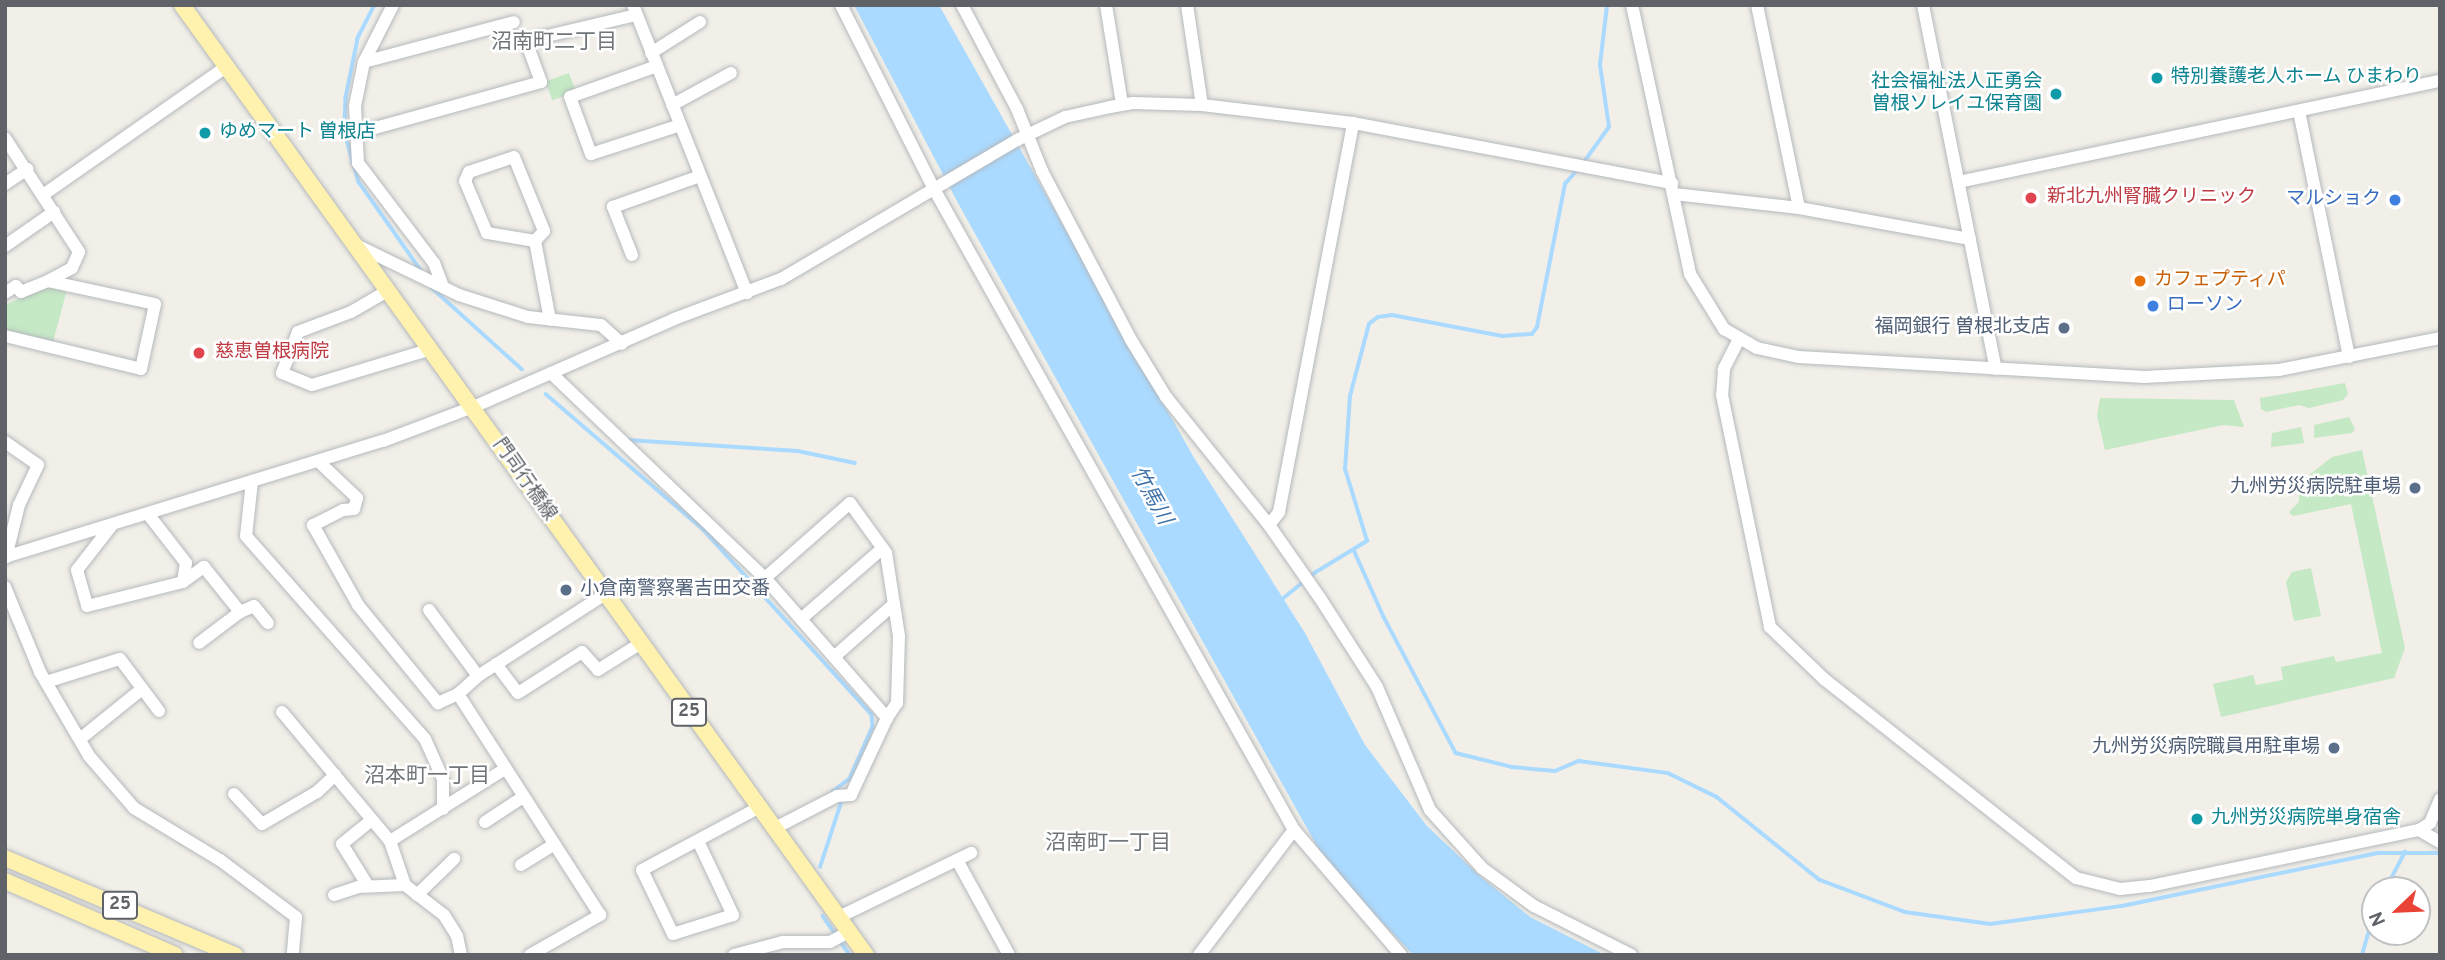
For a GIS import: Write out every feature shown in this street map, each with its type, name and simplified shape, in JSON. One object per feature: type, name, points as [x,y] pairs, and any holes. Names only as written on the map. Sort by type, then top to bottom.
[{"type":"main road","name":"門司行橋線","points":[[182,5],[839,917],[842,936],[866,955]]},
{"type":"main road","name":"25","points":[[5,858],[230,954]]},
{"type":"main road","name":"25","points":[[5,881],[175,955]]},
{"type":"street","points":[[393,5],[364,62],[355,106],[358,163],[434,263],[440,283]]},
{"type":"street","points":[[841,5],[937,186],[1294,830],[1401,955]]},
{"type":"street","points":[[962,5],[1017,108],[1021,138],[1166,397],[1269,525],[1377,687],[1430,810],[1482,867],[1534,906],[1631,955]]},
{"type":"street","points":[[1106,5],[1122,104]]},
{"type":"street","points":[[1187,5],[1202,105]]},
{"type":"street","points":[[1632,5],[1690,274],[1699,294],[1724,329],[1777,355],[2099,376],[2221,376],[2349,357],[2440,338]]},
{"type":"street","points":[[1757,5],[1799,208]]},
{"type":"street","points":[[1923,5],[1996,369]]},
{"type":"street","points":[[357,133],[541,82],[526,41],[634,10],[747,293]]},
{"type":"street","points":[[364,62],[514,22]]},
{"type":"street","points":[[651,53],[700,22]]},
{"type":"street","points":[[43,195],[227,66]]},
{"type":"street","points":[[657,66],[570,97],[591,154],[680,125]]},
{"type":"street","points":[[672,105],[731,73]]},
{"type":"street","points":[[1959,182],[2440,81]]},
{"type":"street","points":[[6,557],[318,461],[473,407],[674,319],[747,293],[838,249],[937,186],[1021,138],[1065,117],[1122,104],[1202,105],[1353,123],[1590,167],[1673,188],[1970,239]]},
{"type":"street","points":[[2299,111],[2349,357]]},
{"type":"street","points":[[1269,525],[1279,512],[1353,123]]},
{"type":"street","points":[[5,138],[79,251],[72,268],[21,292],[16,286],[5,293]]},
{"type":"street","points":[[514,157],[544,231],[535,241],[486,233],[466,181],[469,172],[514,157]]},
{"type":"street","points":[[5,184],[27,169]]},
{"type":"street","points":[[632,256],[613,207],[700,176]]},
{"type":"street","points":[[5,246],[54,212]]},
{"type":"street","points":[[535,241],[550,320]]},
{"type":"street","points":[[358,246],[490,306],[550,320],[601,325],[622,344]]},
{"type":"street","points":[[5,336],[141,369],[155,304],[48,281]]},
{"type":"street","points":[[389,290],[351,312],[298,332],[282,373],[312,385],[431,349]]},
{"type":"street","points":[[1739,338],[1724,369],[1722,395],[1770,627],[1824,679],[2076,878],[2120,889],[2150,886],[2419,830],[2430,823],[2440,799]]},
{"type":"street","points":[[551,373],[765,578],[887,719]]},
{"type":"street","points":[[5,442],[38,465],[19,505],[6,557]]},
{"type":"street","points":[[318,461],[357,498],[354,509],[344,510],[313,525],[358,605],[438,704],[458,694],[478,676],[606,594]]},
{"type":"street","points":[[252,481],[246,536],[425,739],[443,779],[443,809]]},
{"type":"street","points":[[765,578],[850,503],[883,548],[899,636],[897,702],[851,794],[837,796],[775,828]]},
{"type":"street","points":[[148,514],[186,563],[183,582]]},
{"type":"street","points":[[112,525],[76,570],[87,606],[183,582],[204,567],[240,612]]},
{"type":"street","points":[[801,619],[883,548]]},
{"type":"street","points":[[5,587],[46,682],[80,739],[134,808],[220,860],[296,917],[293,955]]},
{"type":"street","points":[[834,657],[894,604]]},
{"type":"street","points":[[199,643],[240,612],[254,606],[268,623]]},
{"type":"street","points":[[429,610],[478,676]]},
{"type":"street","points":[[496,664],[518,693],[582,652],[598,670],[641,643]]},
{"type":"street","points":[[46,682],[120,659],[159,711]]},
{"type":"street","points":[[80,739],[142,689]]},
{"type":"street","points":[[458,694],[600,915],[530,955]]},
{"type":"street","points":[[282,712],[390,841],[405,885],[444,915],[457,936],[461,955]]},
{"type":"street","points":[[390,841],[505,769]]},
{"type":"street","points":[[234,794],[262,824],[317,792],[335,775]]},
{"type":"street","points":[[485,822],[523,797]]},
{"type":"street","points":[[698,841],[733,915],[673,934],[642,870],[758,808]]},
{"type":"street","points":[[369,886],[342,844],[372,820]]},
{"type":"street","points":[[1199,955],[1294,830]]},
{"type":"street","points":[[2419,830],[2440,842]]},
{"type":"street","points":[[521,865],[554,844]]},
{"type":"street","points":[[839,917],[971,853]]},
{"type":"street","points":[[417,895],[454,859]]},
{"type":"street","points":[[957,860],[1009,955]]},
{"type":"street","points":[[334,895],[369,886],[405,885]]},
{"type":"street","points":[[734,955],[761,952],[783,942],[807,945],[842,936]]},
{"type":"green space","points":[[569,73],[576,92],[552,100],[546,82]]},
{"type":"green space","points":[[47,286],[67,289],[53,342],[5,331],[5,305]]},
{"type":"green space","points":[[2345,383],[2348,394],[2343,400],[2309,408],[2299,405],[2266,412],[2261,409],[2260,398]]},
{"type":"green space","points":[[2100,398],[2234,400],[2244,427],[2223,425],[2105,450],[2097,416]]},
{"type":"green space","points":[[2349,417],[2355,429],[2352,433],[2314,438],[2314,425]]},
{"type":"green space","points":[[2301,427],[2304,443],[2271,447],[2272,433]]},
{"type":"green space","points":[[2362,450],[2405,648],[2394,678],[2221,717],[2213,684],[2253,675],[2256,685],[2283,680],[2281,667],[2334,656],[2336,662],[2382,653],[2351,504],[2293,516],[2289,512],[2299,502],[2299,483],[2332,457]]},
{"type":"green space","points":[[2311,568],[2321,616],[2294,621],[2286,582],[2292,572]]},
{"type":"water","name":"竹馬川","points":[[854,5],[939,5],[1193,456],[1305,633],[1365,745],[1427,826],[1481,877],[1530,917],[1605,955],[1413,955],[1327,864],[959,205]]},
{"type":"waterway","points":[[375,5],[358,39],[346,98],[345,133],[359,182],[423,273]]},
{"type":"waterway","points":[[1584,162],[1609,127],[1600,65],[1607,5]]},
{"type":"waterway","points":[[1281,600],[1316,572],[1367,541],[1345,469],[1350,396],[1369,324],[1378,317],[1392,315],[1502,336],[1532,334],[1537,327],[1565,184],[1579,168]]},
{"type":"waterway","points":[[430,286],[522,369]]},
{"type":"waterway","points":[[546,394],[703,529],[872,715],[873,727],[850,779],[833,792]]},
{"type":"waterway","points":[[628,440],[798,451],[855,463]]},
{"type":"waterway","points":[[1354,550],[1384,617],[1456,753],[1512,767],[1555,771],[1579,761],[1668,773],[1717,797],[1820,880],[1905,912],[1990,924],[2122,906],[2379,853],[2440,853]]},
{"type":"waterway","points":[[820,867],[841,803]]},
{"type":"waterway","points":[[2392,876],[2405,852]]},
{"type":"waterway","points":[[823,916],[850,955]]},
{"type":"waterway","points":[[2362,955],[2365,946]]},
{"type":"place","name":"特別養護老人ホーム ひまわり","points":[[2157,78]]},
{"type":"place","name":"社会福祉法人正勇会 曽根ソレイユ保育園","points":[[2056,94]]},
{"type":"place","name":"ゆめマート 曽根店","points":[[205,133]]},
{"type":"place","name":"新北九州腎臓クリニック","points":[[2031,198]]},
{"type":"place","name":"マルショク","points":[[2395,200]]},
{"type":"place","name":"カフェプティパ","points":[[2140,281]]},
{"type":"place","name":"ローソン","points":[[2153,306]]},
{"type":"place","name":"福岡銀行 曽根北支店","points":[[2064,328]]},
{"type":"place","name":"慈恵曽根病院","points":[[199,353]]},
{"type":"place","name":"九州労災病院駐車場","points":[[2415,488]]},
{"type":"place","name":"小倉南警察署吉田交番","points":[[566,590]]},
{"type":"place","name":"九州労災病院職員用駐車場","points":[[2334,748]]},
{"type":"place","name":"九州労災病院単身宿舎","points":[[2197,819]]},
{"type":"district","name":"沼南町二丁目","points":[[554,43]]},
{"type":"district","name":"沼本町一丁目","points":[[427,777]]},
{"type":"district","name":"沼南町一丁目","points":[[1108,844]]}]
